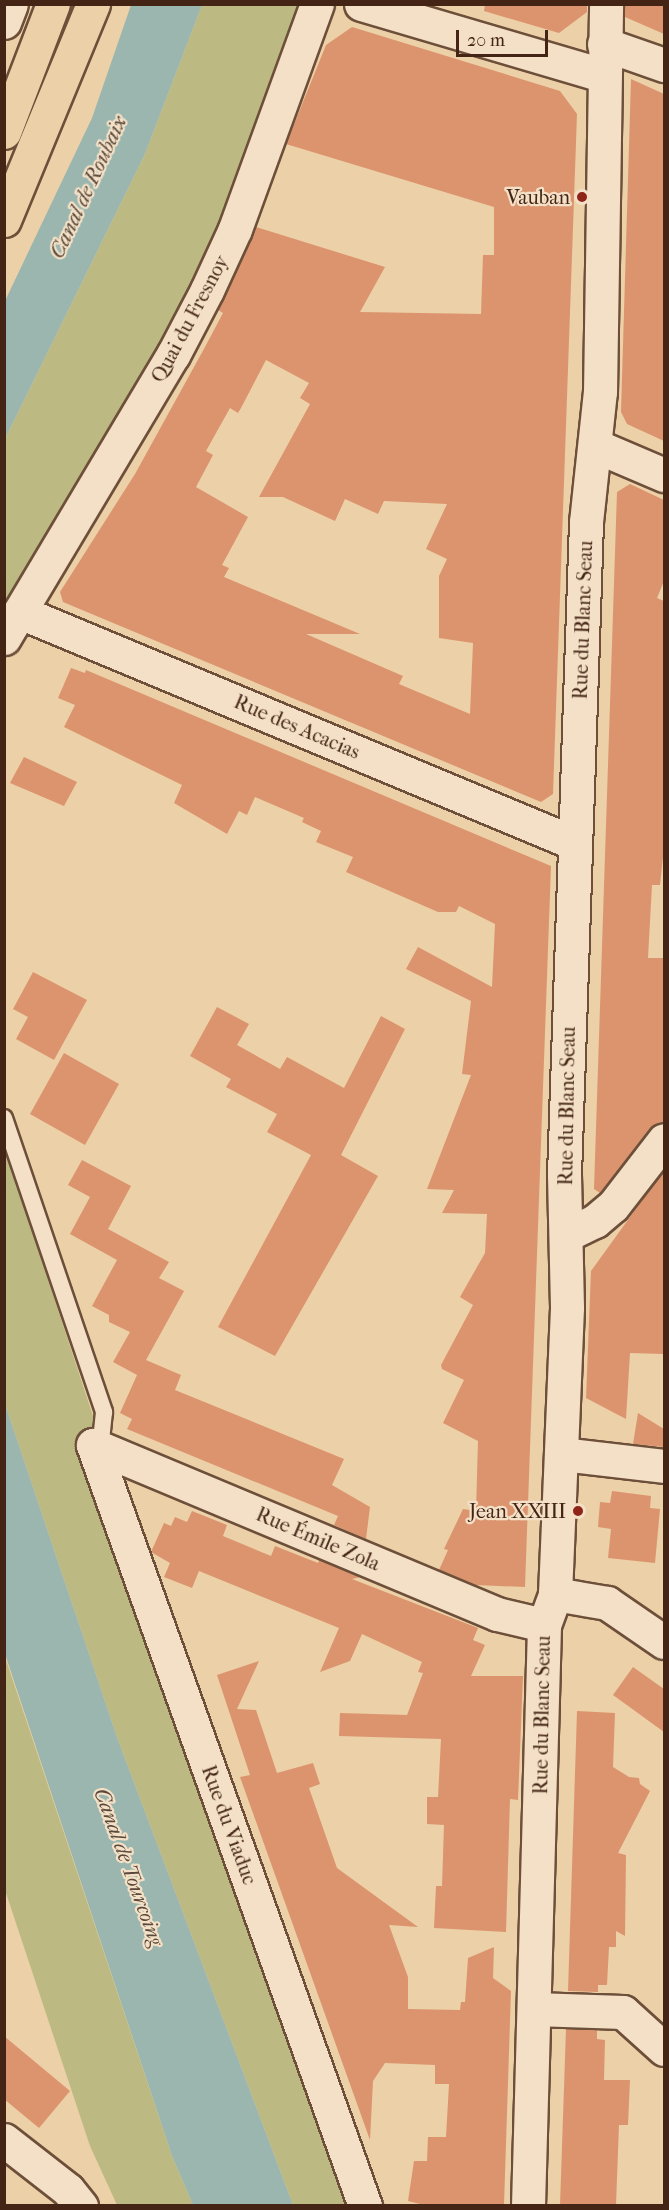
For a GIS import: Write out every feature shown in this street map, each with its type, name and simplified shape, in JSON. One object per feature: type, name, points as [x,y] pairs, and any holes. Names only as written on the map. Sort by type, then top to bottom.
[{"type":"highway","points":[[4,132],[53,4]]},
{"type":"highway","points":[[4,220],[93,4]]},
{"type":"street","points":[[4,22],[10,4]]},
{"type":"street","name":"Quai du Fresnoy","points":[[12,625],[173,355],[222,260],[317,4]]},
{"type":"street","points":[[361,4],[603,59],[664,65]]},
{"type":"street","name":"Rue du Blanc Seau","points":[[528,2205],[544,1625],[555,1594],[562,1454],[566,1235],[564,1175],[586,522],[596,446],[600,392],[603,59],[606,4]]},
{"type":"street","points":[[596,446],[664,475]]},
{"type":"street","name":"Rue des Acacias","points":[[12,625],[574,843]]},
{"type":"street","points":[[566,1235],[595,1221],[613,1206],[664,1140]]},
{"type":"street","name":"Rue Émile Zola","points":[[97,1446],[497,1614],[544,1625]]},
{"type":"street","name":"Rue du Viaduc","points":[[97,1446],[365,2205]]},
{"type":"street","points":[[562,1454],[664,1466]]},
{"type":"street","points":[[555,1594],[607,1602],[664,1642]]},
{"type":"street","points":[[534,2008],[623,2012],[664,2049]]},
{"type":"street","points":[[4,2140],[68,2190],[81,2205]]},
{"type":"lane","points":[[4,1118],[104,1412],[97,1446]]},
{"type":"shaded area","points":[[202,5],[299,5],[217,246],[5,621],[5,439],[145,154]]},
{"type":"shaded area","points":[[4,1146],[95,1422],[84,1441],[359,2205],[293,2205],[118,1740],[5,1404]]},
{"type":"shaded area","points":[[4,1654],[172,2156],[193,2205],[117,2205],[90,2146],[5,1890]]},
{"type":"water","name":"Canal de Roubaix","points":[[131,5],[202,5],[145,154],[5,439],[5,301],[92,118]]},
{"type":"water","name":"Canal de Tourcoing","points":[[5,1404],[118,1740],[293,2205],[193,2205],[172,2156],[5,1654]]},
{"type":"building","points":[[485,4],[587,4],[587,12],[559,33],[484,11]]},
{"type":"building","points":[[625,4],[664,4],[664,34],[625,17]]},
{"type":"building","points":[[352,27],[560,91],[577,114],[553,794],[541,802],[63,602],[60,592],[135,474],[205,347],[223,313],[218,310],[256,227],[385,267],[360,312],[481,314],[483,255],[494,255],[494,207],[286,144],[326,45]],"holes":[[[266,360],[309,383],[300,398],[310,404],[259,497],[283,497],[335,521],[345,499],[378,514],[384,501],[447,504],[426,549],[447,559],[439,576],[439,638],[473,643],[470,714],[399,684],[403,676],[306,634],[360,634],[224,577],[229,568],[222,565],[248,517],[196,487],[213,455],[206,451],[230,408],[238,413]]]},
{"type":"building","points":[[631,79],[664,94],[664,441],[627,424],[621,412]]},
{"type":"building","points":[[630,484],[664,500],[664,581],[657,598],[664,601],[664,848],[660,885],[652,885],[648,958],[664,958],[664,1122],[649,1129],[600,1193],[594,1189],[617,492]]},
{"type":"building","points":[[71,668],[85,673],[86,670],[551,866],[525,1587],[476,1585],[439,1570],[448,1550],[444,1549],[463,1509],[476,1511],[478,1441],[443,1423],[464,1380],[442,1369],[441,1365],[473,1305],[460,1297],[485,1253],[487,1214],[442,1213],[454,1190],[427,1189],[471,1075],[462,1074],[471,1001],[406,969],[418,947],[492,987],[495,924],[459,906],[456,912],[438,912],[346,872],[353,857],[316,842],[321,831],[302,822],[304,818],[255,797],[247,815],[239,811],[227,834],[174,803],[182,785],[64,727],[75,705],[58,698]]},
{"type":"building","points":[[24,757],[77,782],[64,806],[10,783]]},
{"type":"building","points":[[33,972],[87,1000],[54,1060],[16,1039],[28,1017],[13,1009]]},
{"type":"building","points":[[217,1007],[249,1024],[237,1045],[280,1069],[287,1057],[344,1088],[381,1016],[405,1029],[341,1155],[378,1176],[275,1356],[218,1327],[311,1155],[267,1132],[277,1114],[226,1087],[231,1079],[190,1056]]},
{"type":"building","points":[[64,1053],[119,1084],[85,1145],[30,1114]]},
{"type":"building","points":[[82,1160],[131,1186],[108,1229],[169,1262],[159,1278],[184,1291],[146,1360],[181,1375],[175,1390],[344,1459],[332,1485],[370,1507],[366,1539],[334,1525],[338,1516],[127,1429],[132,1419],[120,1413],[137,1375],[113,1362],[130,1332],[109,1322],[109,1315],[92,1306],[117,1260],[70,1234],[90,1197],[68,1185]]},
{"type":"building","points":[[664,1170],[664,1354],[630,1353],[626,1419],[586,1398],[591,1271]]},
{"type":"building","points":[[638,1413],[664,1429],[664,1447],[633,1444]]},
{"type":"building","points":[[612,1491],[651,1496],[650,1508],[660,1509],[655,1563],[608,1558],[611,1529],[598,1527],[600,1502],[610,1503]]},
{"type":"building","points":[[192,1511],[227,1525],[223,1536],[271,1556],[275,1546],[318,1563],[319,1560],[361,1577],[352,1579],[478,1628],[473,1640],[485,1645],[471,1676],[523,1676],[518,1800],[510,1799],[506,1932],[434,1928],[436,1886],[442,1886],[444,1825],[427,1824],[427,1797],[438,1797],[441,1739],[339,1736],[340,1713],[407,1715],[423,1673],[418,1672],[422,1662],[362,1634],[350,1661],[320,1672],[339,1628],[199,1571],[192,1588],[164,1577],[170,1563],[151,1552],[164,1523],[171,1526],[175,1517],[187,1522]]},
{"type":"building","points":[[259,1661],[237,1709],[256,1710],[277,1773],[313,1763],[320,1784],[309,1788],[337,1868],[418,1927],[389,1925],[408,1977],[408,2009],[460,2010],[461,2002],[465,2002],[468,1958],[494,1947],[493,1978],[511,1991],[504,2205],[424,2205],[408,2201],[414,2161],[427,2161],[428,2137],[446,2137],[449,2084],[435,2084],[435,2065],[385,2063],[373,2081],[370,2140],[240,1777],[250,1775],[217,1675]]},
{"type":"building","points":[[633,1667],[664,1689],[664,1732],[613,1695]]},
{"type":"building","points":[[577,1711],[615,1713],[613,1767],[629,1777],[639,1778],[640,1784],[650,1791],[618,1853],[626,1855],[625,1936],[616,1931],[616,1947],[609,1947],[607,1985],[598,1985],[598,1992],[568,1991]]},
{"type":"building","points":[[566,2029],[597,2030],[597,2039],[605,2040],[604,2080],[630,2080],[628,2125],[619,2125],[616,2205],[560,2205]]},
{"type":"building","points":[[4,2036],[70,2091],[39,2128],[4,2099]]},
{"type":"place","name":"Vauban","points":[[582,197]]},
{"type":"place","name":"Jean XXIII","points":[[578,1511]]}]
